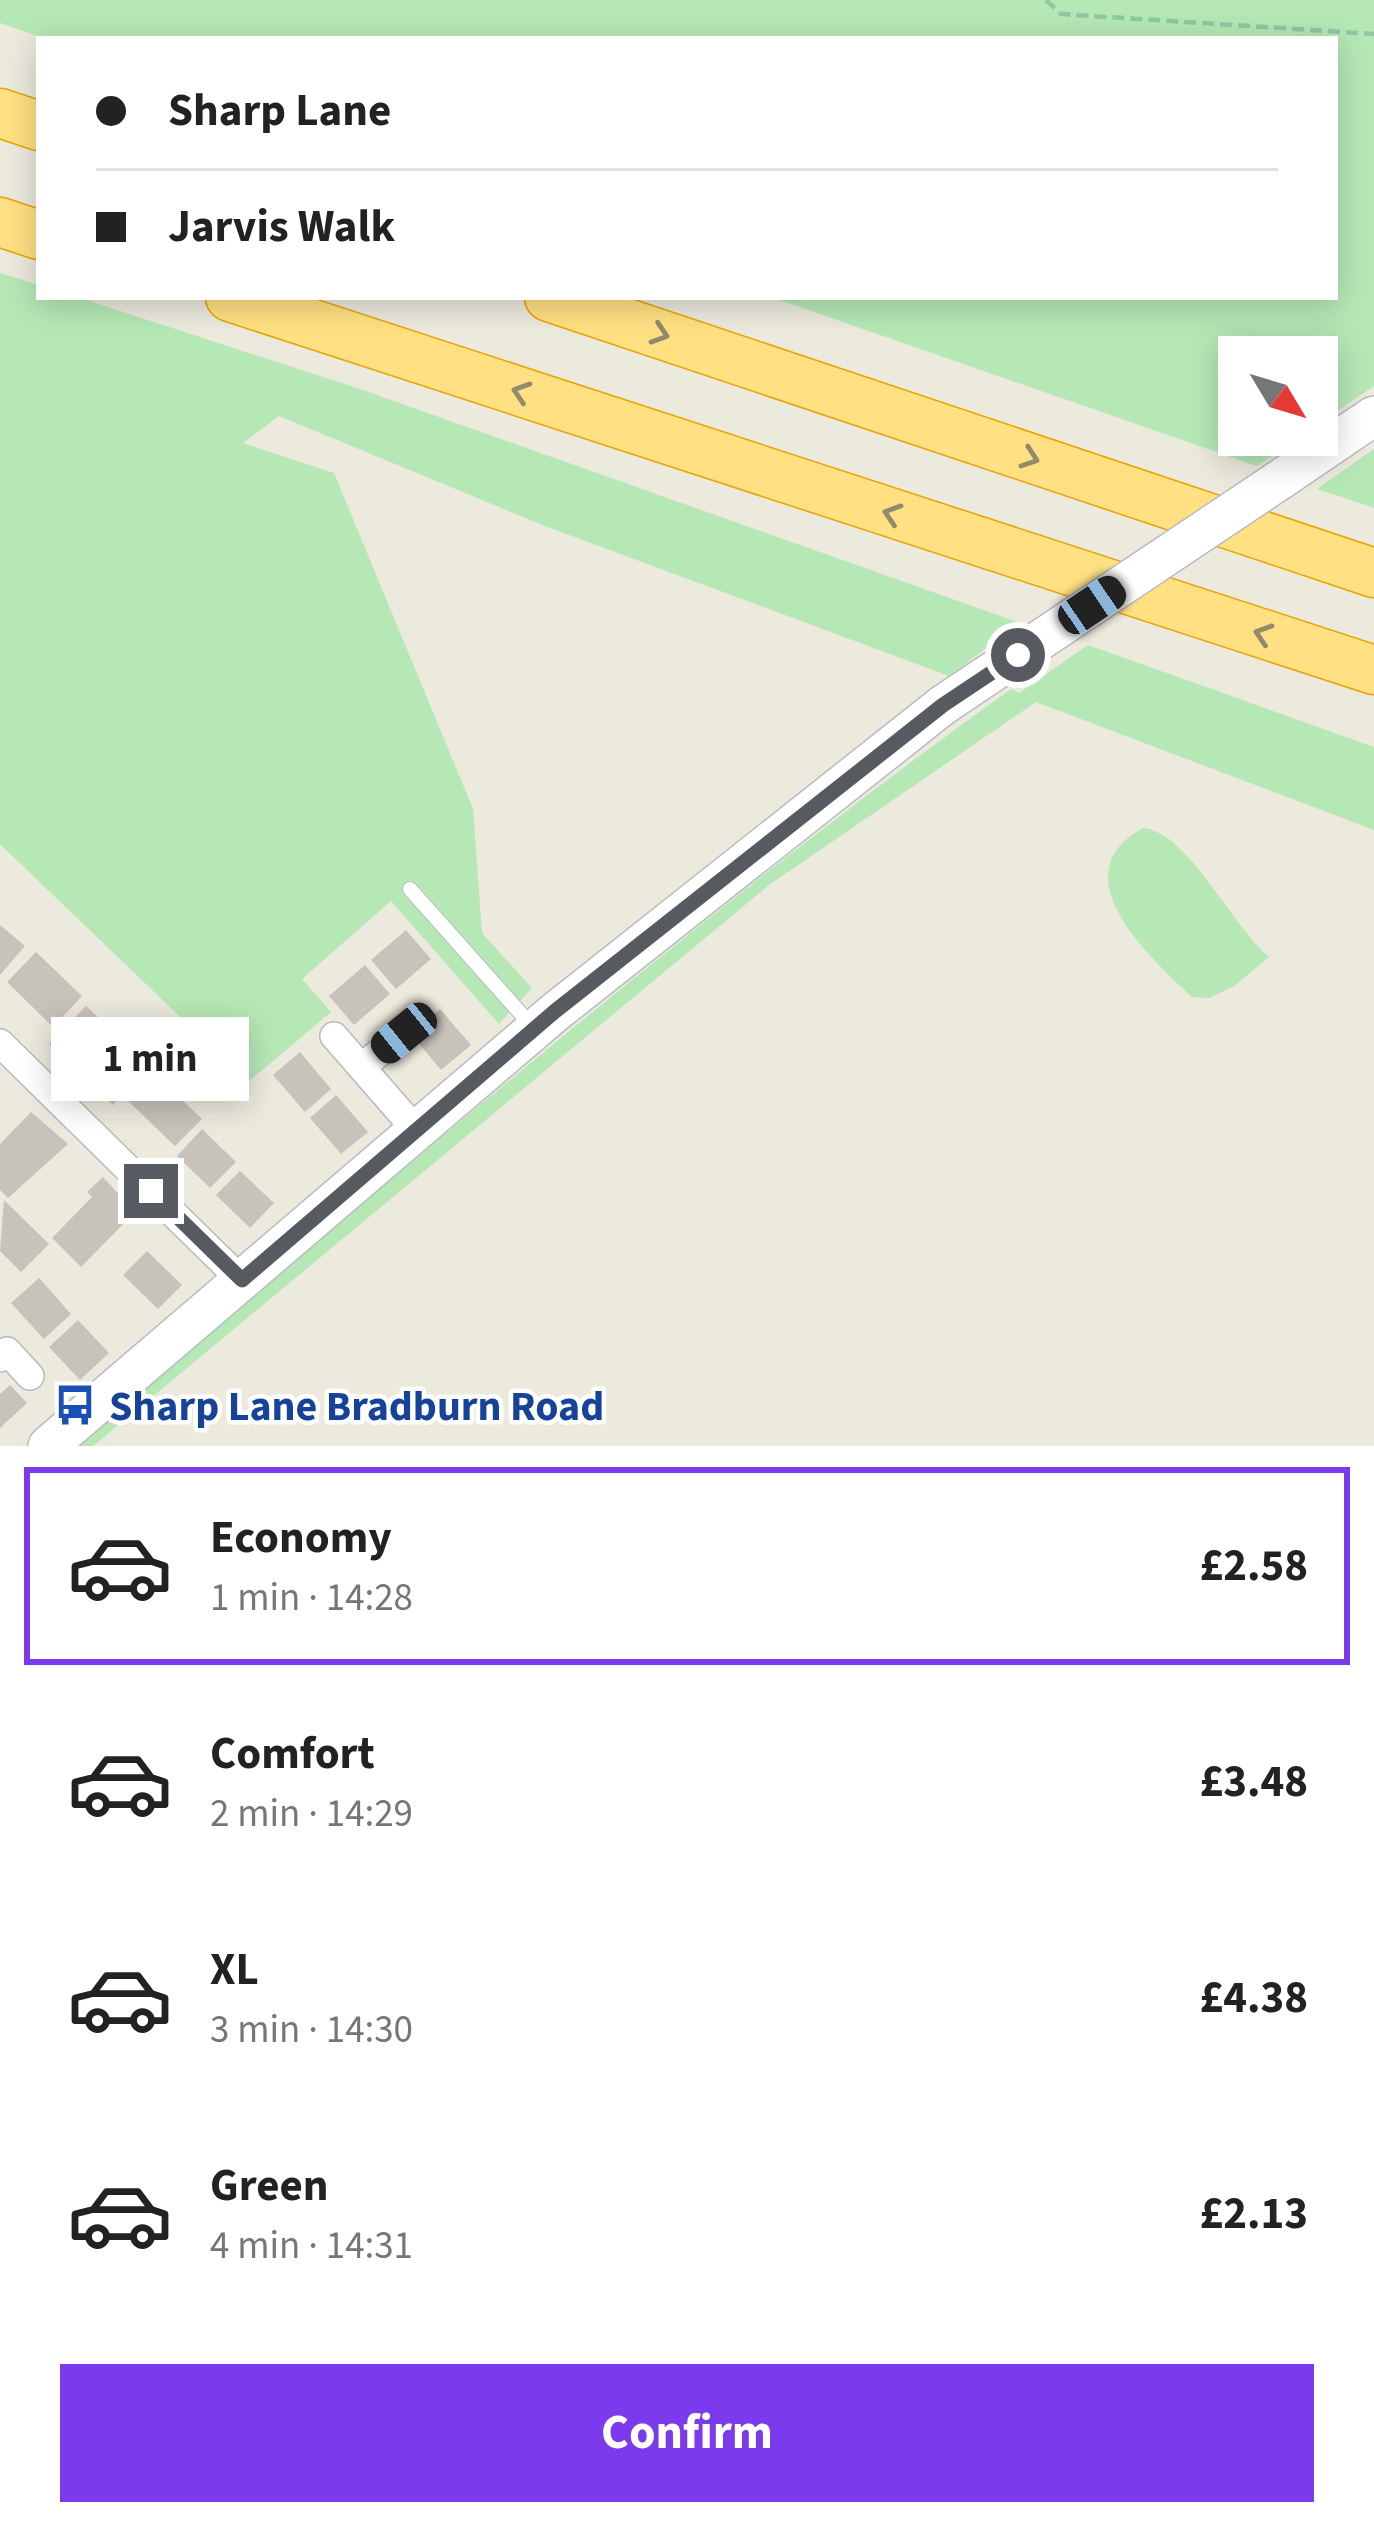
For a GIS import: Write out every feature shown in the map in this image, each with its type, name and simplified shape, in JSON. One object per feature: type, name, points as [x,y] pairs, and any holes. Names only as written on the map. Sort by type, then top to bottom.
[{"type":"highway","points":[[0,113],[36,125]]},
{"type":"highway","points":[[239,300],[1374,670]]},
{"type":"highway","points":[[558,300],[1374,573]]},
{"type":"street","points":[[48,1446],[534,1029],[943,705],[1374,416]]},
{"type":"street","points":[[362,1067],[404,1033]]},
{"type":"street","points":[[334,1036],[416,1130]]},
{"type":"street","points":[[0,1043],[242,1280]]},
{"type":"street","points":[[0,1358],[7,1351],[31,1376]]},
{"type":"lane","points":[[410,889],[534,1029]]},
{"type":"path","points":[[1046,0],[1061,14],[1374,34]]},
{"type":"green space","points":[[0,0],[1374,0],[1374,386],[1338,411],[1338,336],[1218,336],[1218,452],[780,300],[1338,300],[1338,36],[37,36],[0,23]]},
{"type":"green space","points":[[0,273],[36,284],[36,300],[86,300],[363,390],[1020,623],[949,676],[545,526],[279,416],[243,443],[334,473],[473,809],[482,933],[532,988],[499,1024],[391,901],[302,979],[331,1012],[248,1082],[0,844]]},
{"type":"green space","points":[[1374,449],[1374,508],[1317,489]]},
{"type":"green space","points":[[1228,456],[1272,456],[1257,466]]},
{"type":"green space","points":[[1088,645],[1374,747],[1374,830],[1036,702],[769,885],[93,1446],[77,1446],[653,963],[1011,689],[1019,693]]},
{"type":"green space","points":[[1143,828],[1176,845],[1269,957],[1234,986],[1209,998],[1192,997],[1155,961],[1120,916],[1110,892],[1109,869],[1119,847]]},
{"type":"building","points":[[0,925],[25,946],[0,975]]},
{"type":"building","points":[[406,930],[431,959],[396,989],[371,960]]},
{"type":"building","points":[[36,952],[82,996],[53,1027],[7,982]]},
{"type":"building","points":[[365,965],[390,994],[354,1025],[329,996]]},
{"type":"building","points":[[86,1006],[150,1066],[113,1105],[97,1091],[105,1083],[70,1050],[63,1058],[49,1044]]},
{"type":"building","points":[[440,1009],[471,1045],[441,1070],[411,1034]]},
{"type":"building","points":[[300,1052],[331,1089],[305,1112],[273,1075]]},
{"type":"building","points":[[155,1074],[202,1119],[175,1146],[128,1101]]},
{"type":"building","points":[[336,1095],[368,1132],[341,1154],[310,1118]]},
{"type":"building","points":[[31,1112],[68,1144],[8,1198],[0,1190],[0,1144]]},
{"type":"building","points":[[202,1129],[236,1162],[210,1188],[177,1156]]},
{"type":"building","points":[[240,1171],[274,1203],[250,1228],[216,1195]]},
{"type":"building","points":[[103,1177],[135,1212],[81,1267],[52,1238],[92,1197],[87,1192]]},
{"type":"building","points":[[4,1200],[49,1244],[21,1272],[0,1251]]},
{"type":"building","points":[[147,1251],[182,1285],[158,1309],[123,1275]]},
{"type":"building","points":[[39,1278],[71,1314],[44,1339],[11,1303]]},
{"type":"building","points":[[78,1320],[109,1353],[80,1380],[49,1347]]},
{"type":"building","points":[[10,1385],[27,1403],[0,1428],[0,1394]]},
{"type":"place","name":"Sharp Lane Bradburn Road","points":[[75,1405]]},
{"type":"route","points":[[151,1191],[242,1280],[554,1012],[943,705],[1018,655]]}]
